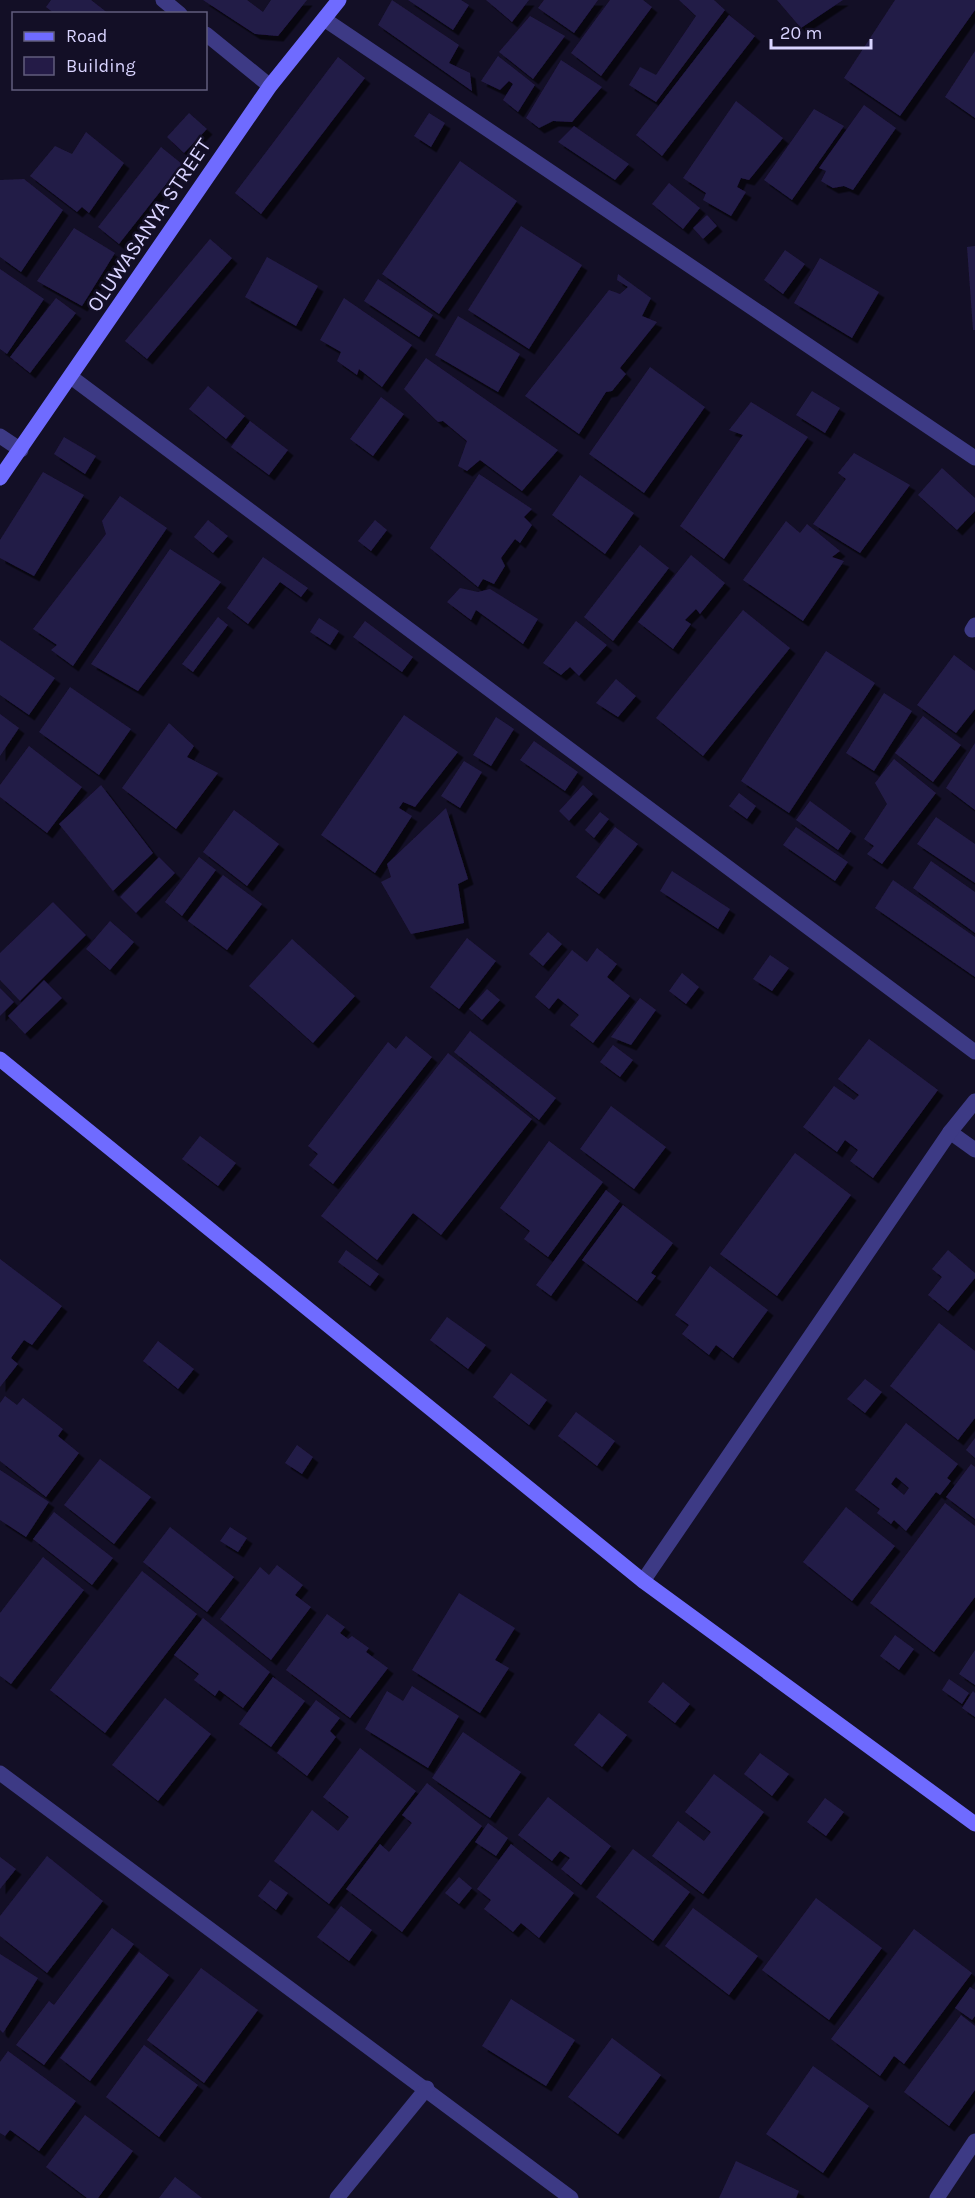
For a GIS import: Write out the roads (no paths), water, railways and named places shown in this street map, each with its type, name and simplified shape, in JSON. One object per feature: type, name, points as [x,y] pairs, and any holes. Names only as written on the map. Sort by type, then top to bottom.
[{"type":"street","points":[[163,0],[178,12]]},
{"type":"street","name":"OLUWASANYA STREET","points":[[0,478],[270,86],[339,0]]},
{"type":"street","points":[[324,19],[975,458]]},
{"type":"street","points":[[207,35],[270,86]]},
{"type":"street","points":[[71,377],[975,1052]]},
{"type":"street","points":[[0,436],[21,450]]},
{"type":"street","points":[[0,1059],[643,1581],[975,1824]]},
{"type":"street","points":[[643,1581],[950,1132],[975,1101]]},
{"type":"street","points":[[950,1132],[975,1150]]},
{"type":"street","points":[[0,1773],[427,2088],[571,2198]]},
{"type":"street","points":[[337,2198],[427,2088]]},
{"type":"street","points":[[937,2198],[975,2141]]}]
